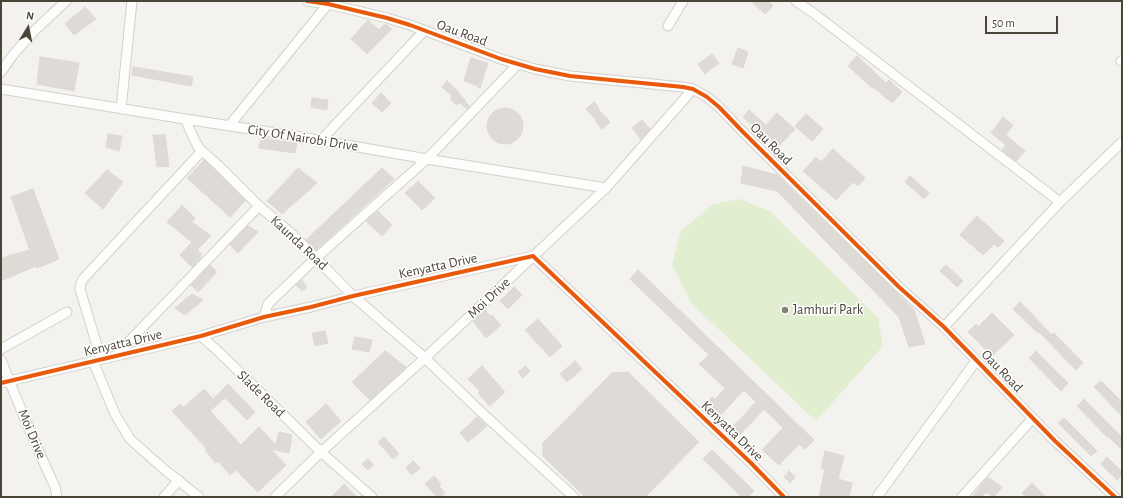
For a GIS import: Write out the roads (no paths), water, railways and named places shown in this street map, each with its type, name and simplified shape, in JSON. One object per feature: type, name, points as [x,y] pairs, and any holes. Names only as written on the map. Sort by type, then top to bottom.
[{"type":"street","points":[[1,72],[13,55],[33,32],[66,1]]},
{"type":"street","points":[[121,109],[132,1]]},
{"type":"street","name":"Oau Road","points":[[307,1],[328,4],[387,18],[535,69],[570,76],[674,86],[693,89],[707,96],[720,107],[742,131],[899,287],[944,327],[1055,441],[1115,497]]},
{"type":"street","points":[[668,26],[683,1]]},
{"type":"street","points":[[796,1],[1060,202]]},
{"type":"street","points":[[230,126],[328,4]]},
{"type":"street","points":[[321,140],[424,31]]},
{"type":"street","points":[[264,317],[268,304],[273,299],[316,258],[427,159],[518,64]]},
{"type":"street","name":"City Of Nairobi Drive","points":[[1,89],[321,140],[606,188]]},
{"type":"street","name":"Moi Drive","points":[[275,497],[321,452],[425,358],[606,188],[693,89]]},
{"type":"street","name":"Kaunda Road","points":[[185,119],[196,145],[202,151],[259,206],[292,234],[353,296],[425,358],[480,411],[574,497]]},
{"type":"street","points":[[944,327],[1060,202],[1122,142]]},
{"type":"street","points":[[199,497],[165,470],[130,438],[115,414],[97,360],[80,289],[83,279],[202,151]]},
{"type":"street","points":[[116,356],[259,206]]},
{"type":"street","name":"Kenyatta Drive","points":[[5,382],[201,336],[264,317],[533,256],[745,458],[783,497]]},
{"type":"street","points":[[1,349],[67,312]]},
{"type":"street","name":"Slade Road","points":[[201,336],[321,452],[372,497]]},
{"type":"street","points":[[1,360],[5,382]]},
{"type":"street","points":[[877,497],[976,360]]},
{"type":"street","name":"Moi Drive","points":[[5,382],[55,487],[57,497]]},
{"type":"street","points":[[962,497],[1033,418]]},
{"type":"street","points":[[164,497],[179,480]]},
{"type":"place","name":"Jamhuri Park","points":[[785,310]]}]
